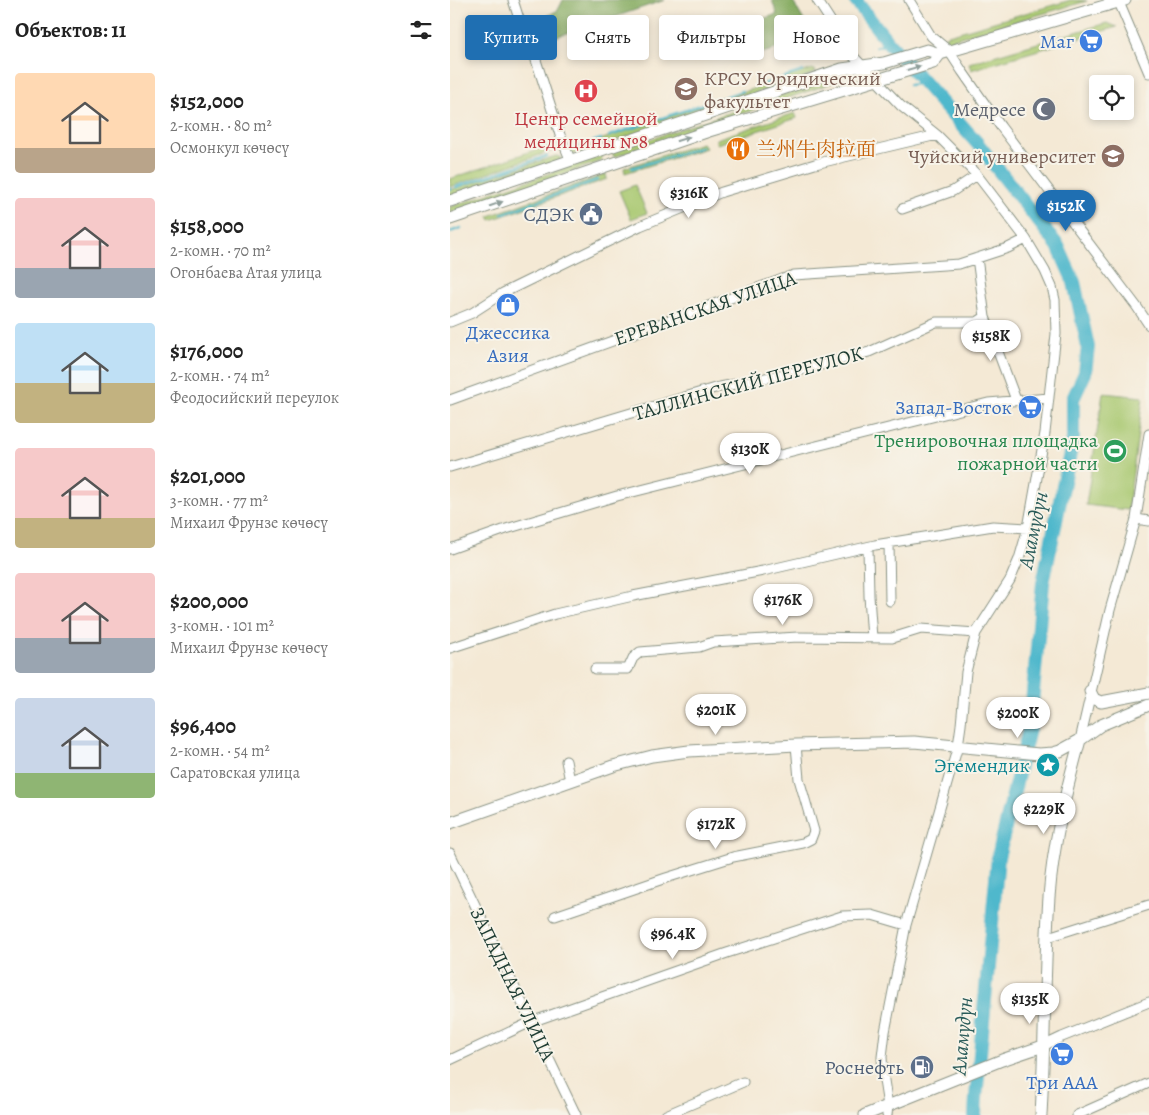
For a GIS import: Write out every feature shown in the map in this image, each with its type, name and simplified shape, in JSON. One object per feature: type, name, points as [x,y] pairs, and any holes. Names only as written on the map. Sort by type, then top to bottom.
[{"type":"main road","points":[[450,219],[709,131],[894,74],[941,56],[1121,1]]},
{"type":"main road","points":[[450,201],[570,159],[842,69],[884,63],[927,50],[941,56]]},
{"type":"main road","points":[[1090,691],[1094,699],[1101,702],[1149,694]]},
{"type":"main road","points":[[450,824],[613,766],[662,755],[689,751],[796,745],[914,742],[1039,754],[1060,751],[1080,740],[1100,725],[1149,704]]},
{"type":"main road","points":[[1041,1115],[1049,897],[1057,837],[1080,740]]},
{"type":"main road","points":[[865,1115],[887,1110],[946,1082],[1043,1046]]},
{"type":"street","points":[[513,0],[520,22],[527,32],[560,135],[570,159]]},
{"type":"street","points":[[817,0],[854,57],[901,106],[937,135],[977,175],[1026,239],[1045,271],[1052,287],[1056,311],[1056,334],[1049,398],[1039,470],[1028,528],[1019,559],[1010,580],[976,633],[966,672],[958,746],[906,925],[885,1032],[882,1057],[887,1110]]},
{"type":"street","points":[[909,0],[941,56],[962,71],[1001,127],[1137,306],[1149,325]]},
{"type":"street","points":[[1121,1],[1149,73]]},
{"type":"street","points":[[450,322],[472,313],[503,293],[633,230],[722,192],[823,162],[937,135]]},
{"type":"street","points":[[902,209],[953,191],[977,175]]},
{"type":"street","name":"ЕРЕВАНСКАЯ УЛИЦА","points":[[450,400],[794,275],[959,264],[1008,248],[1026,239]]},
{"type":"street","points":[[978,258],[985,317],[1016,400]]},
{"type":"street","name":"ТАЛЛИНСКИЙ ПЕРЕУЛОК","points":[[450,467],[715,388],[795,372],[869,352],[936,322],[977,322],[985,317]]},
{"type":"street","points":[[450,549],[506,529],[617,496],[988,403],[1049,398]]},
{"type":"street","points":[[1080,740],[1110,610],[1136,519],[1149,434]]},
{"type":"street","points":[[1136,519],[1149,521]]},
{"type":"street","points":[[450,648],[555,614],[868,547],[993,526],[1028,528]]},
{"type":"street","points":[[889,543],[890,601]]},
{"type":"street","points":[[868,547],[872,638]]},
{"type":"street","points":[[595,669],[628,669],[640,652],[699,647],[713,642],[798,637],[892,638],[920,629],[976,633]]},
{"type":"street","points":[[555,916],[666,878],[732,858],[803,843],[811,839],[814,831],[799,779],[796,745]]},
{"type":"street","points":[[566,761],[570,781]]},
{"type":"street","name":"ЗАПАДНАЯ УЛИЦА","points":[[450,853],[576,1115]]},
{"type":"street","points":[[1048,937],[1149,905]]},
{"type":"street","points":[[450,1060],[531,1022],[727,953],[842,916],[872,915],[906,925]]},
{"type":"street","points":[[1043,1046],[1149,1002]]},
{"type":"street","points":[[666,1115],[743,1082]]},
{"type":"street","points":[[1077,1115],[1149,1083]]},
{"type":"green space","points":[[563,0],[665,0],[621,15],[567,15],[567,33],[557,37],[557,15],[549,15],[558,10]]},
{"type":"green space","points":[[772,0],[792,0],[801,15],[774,15],[777,14]]},
{"type":"green space","points":[[1071,0],[1087,1],[947,41],[945,36]]},
{"type":"green space","points":[[774,15],[774,50],[764,53],[764,18]]},
{"type":"green space","points":[[1107,23],[1117,27],[971,70],[969,63]]},
{"type":"green space","points":[[812,69],[815,70],[815,73],[572,155],[570,150]]},
{"type":"green space","points":[[838,76],[841,77],[841,80],[614,157],[612,152]]},
{"type":"green space","points":[[795,113],[797,118],[717,144],[716,139]]},
{"type":"green space","points":[[702,143],[706,148],[625,173],[624,168]]},
{"type":"green space","points":[[552,144],[554,150],[450,187],[450,179]]},
{"type":"green space","points":[[556,156],[560,157],[561,160],[450,196],[450,190]]},
{"type":"green space","points":[[601,156],[602,161],[450,213],[450,207]]},
{"type":"green space","points":[[606,174],[607,179],[491,220],[489,216]]},
{"type":"green space","points":[[635,185],[647,213],[631,219],[619,191]]},
{"type":"green space","name":"Тренировочная площадка пожарной части","points":[[1103,393],[1143,397],[1128,510],[1086,505]]},
{"type":"waterway","name":"Аламүдүн","points":[[855,0],[888,42],[978,144],[1058,246],[1074,282],[1088,347],[1085,373],[1073,399],[1073,439],[1043,583],[1030,725],[998,857],[975,1115]]},
{"type":"waterway","points":[[876,47],[890,43]]},
{"type":"waterway","points":[[761,85],[803,71]]},
{"type":"waterway","points":[[909,85],[924,83]]},
{"type":"waterway","points":[[609,136],[742,91]]},
{"type":"waterway","points":[[571,149],[601,139]]},
{"type":"waterway","points":[[632,168],[702,147]]},
{"type":"waterway","points":[[456,187],[547,156]]},
{"type":"waterway","points":[[502,214],[597,180]]},
{"type":"waterway","points":[[450,232],[461,228]]},
{"type":"place","name":"Маг","points":[[1091,41]]},
{"type":"place","name":"КРСУ Юридический факультет","points":[[686,89]]},
{"type":"place","name":"Центр семейной медицины №8","points":[[586,91]]},
{"type":"place","name":"Медресе","points":[[1044,109]]},
{"type":"place","name":"兰州牛肉拉面","points":[[738,149]]},
{"type":"place","name":"Чуйский университет","points":[[1113,156]]},
{"type":"place","name":"СДЭК","points":[[591,214]]},
{"type":"place","name":"Джессика Азия","points":[[508,305]]},
{"type":"place","name":"Запад-Восток","points":[[1030,407]]},
{"type":"place","name":"Тренировочная площадка пожарной части","points":[[1115,451]]},
{"type":"place","name":"Эгемендик","points":[[1048,765]]},
{"type":"place","name":"Три ААА","points":[[1062,1054]]},
{"type":"place","name":"Роснефть","points":[[922,1067]]}]
